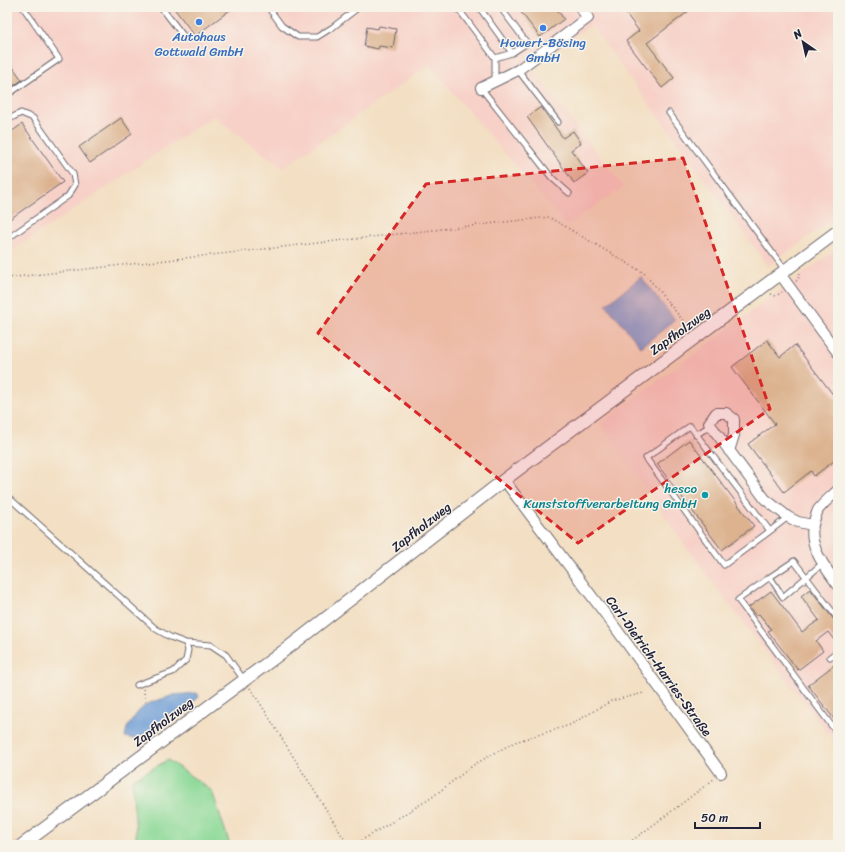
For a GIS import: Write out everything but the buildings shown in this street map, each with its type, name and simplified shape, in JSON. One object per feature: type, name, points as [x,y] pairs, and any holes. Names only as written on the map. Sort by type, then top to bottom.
[{"type":"street","points":[[481,88],[518,70],[588,18],[580,7]]},
{"type":"street","name":"Zapfholzweg","points":[[22,845],[302,637],[504,480],[838,231]]},
{"type":"street","points":[[783,272],[838,353]]},
{"type":"street","points":[[729,451],[734,434],[734,419],[726,413],[716,413],[710,424],[729,451],[765,499],[788,517],[798,522],[812,525]]},
{"type":"street","name":"Carl-Dietrich-Harries-Straße","points":[[504,480],[610,619],[721,773]]},
{"type":"street","points":[[838,490],[818,510],[812,525],[815,550],[822,564],[838,585]]},
{"type":"lane","points":[[7,95],[59,59],[23,7]]},
{"type":"lane","points":[[161,7],[185,38]]},
{"type":"lane","points":[[268,7],[282,26],[298,37],[317,37],[359,7]]},
{"type":"lane","points":[[457,7],[495,58],[495,81]]},
{"type":"lane","points":[[479,7],[512,53]]},
{"type":"lane","points":[[495,58],[512,53],[527,43],[500,7]]},
{"type":"lane","points":[[518,70],[558,122]]},
{"type":"lane","points":[[481,88],[552,178],[569,193]]},
{"type":"lane","points":[[7,120],[21,112],[33,118],[73,174],[75,186],[68,196],[7,239]]},
{"type":"lane","points":[[668,113],[783,272]]},
{"type":"lane","points":[[696,434],[710,424]]},
{"type":"lane","points":[[770,531],[690,426],[646,458],[724,565],[770,531],[788,517]]},
{"type":"lane","points":[[7,496],[156,629],[170,637],[186,643],[211,645],[226,655],[244,680]]},
{"type":"lane","points":[[838,619],[794,561],[738,600],[838,733]]},
{"type":"lane","points":[[770,578],[783,597],[822,564]]},
{"type":"lane","points":[[139,684],[174,672],[186,660],[188,650],[186,643]]},
{"type":"lane","points":[[830,657],[838,652]]},
{"type":"path","points":[[7,278],[549,217],[644,272],[696,336]]},
{"type":"path","points":[[244,680],[260,703],[348,845]]},
{"type":"path","points":[[139,684],[143,690],[146,701]]},
{"type":"path","points":[[354,845],[431,798],[475,764],[515,742],[570,725],[611,702],[644,693]]},
{"type":"path","points":[[626,845],[721,773]]},
{"type":"highlighted area","points":[[683,158],[770,409],[578,543],[318,333],[426,184]]},
{"type":"shaded area","points":[[7,7],[838,7],[838,215],[768,266],[591,25],[530,66],[623,187],[567,226],[429,65],[283,168],[213,116],[7,254]]},
{"type":"shaded area","points":[[838,248],[838,747],[682,541],[600,423]]},
{"type":"green space","points":[[168,760],[212,791],[230,845],[137,845],[132,780]]},
{"type":"water","points":[[641,277],[675,320],[641,347],[606,305]]},
{"type":"water","points":[[197,693],[199,697],[159,730],[134,739],[125,737],[127,728],[138,712],[147,704],[174,695]]},
{"type":"place","name":"Autohaus Gottwald GmbH","points":[[199,22]]},
{"type":"place","name":"Howert-Bösing GmbH","points":[[543,28]]},
{"type":"place","name":"hesco Kunststoffverarbeitung GmbH","points":[[705,495]]}]
